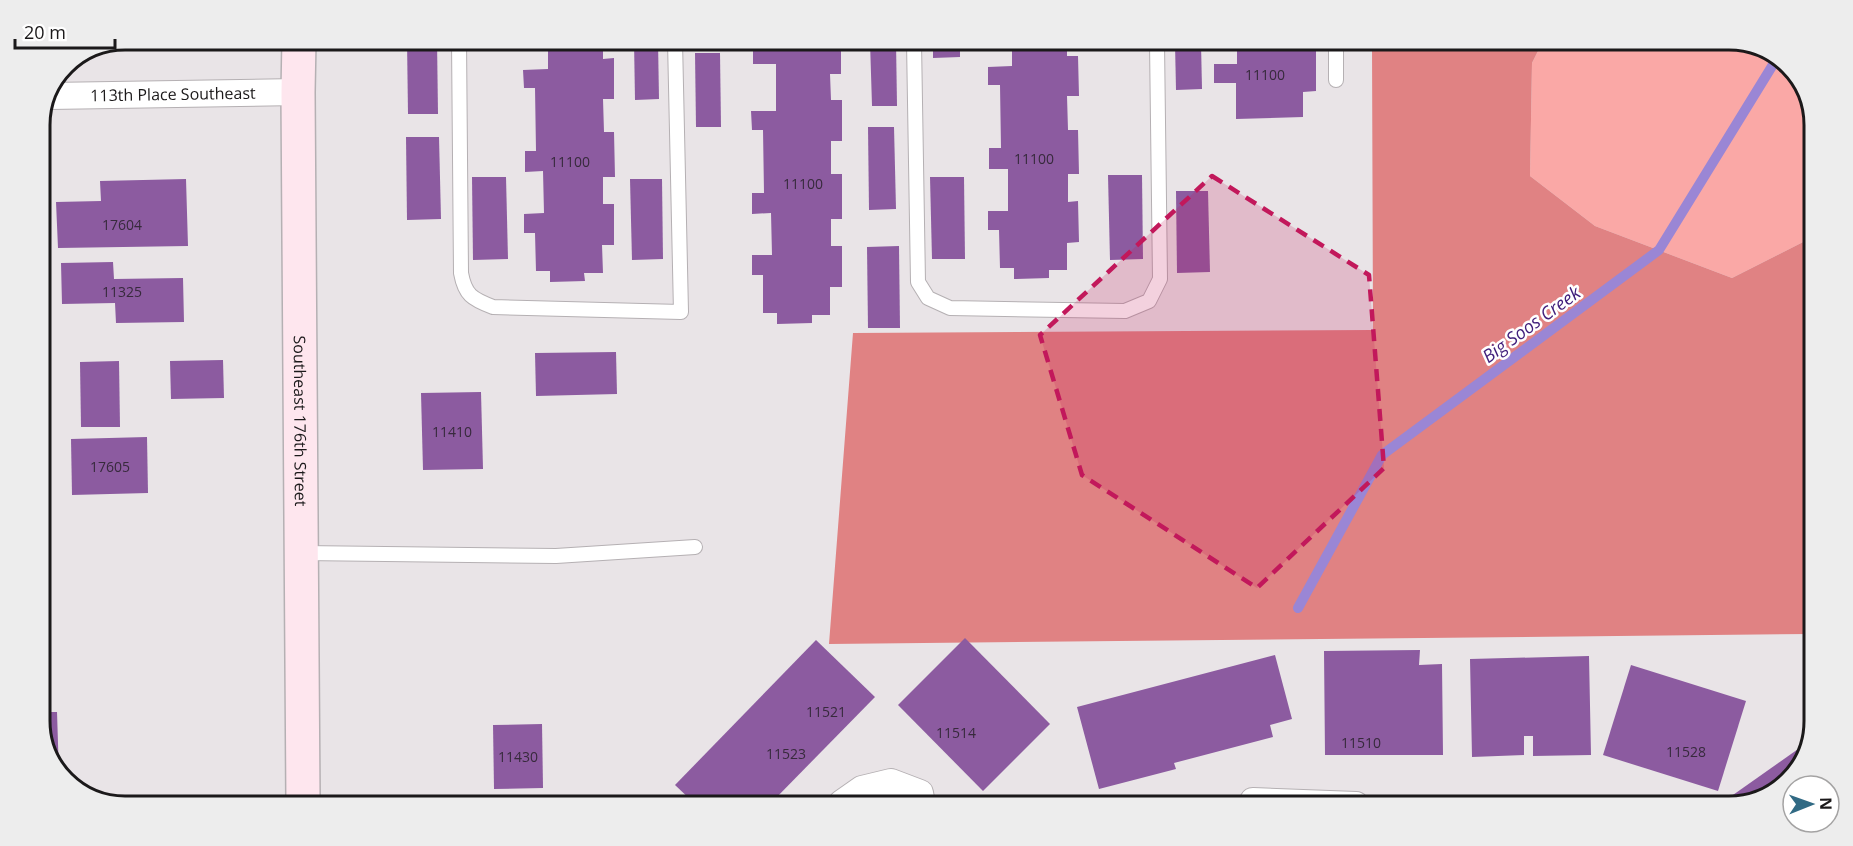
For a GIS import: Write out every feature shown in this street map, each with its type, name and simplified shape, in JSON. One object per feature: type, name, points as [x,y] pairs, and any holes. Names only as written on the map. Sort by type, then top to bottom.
[{"type":"main road","name":"Southeast 176th Street","points":[[299,50],[303,796]]},
{"type":"street","name":"113th Place Southeast","points":[[55,96],[298,92]]},
{"type":"street","points":[[852,796],[862,789],[891,782],[920,793],[921,796]]},
{"type":"lane","points":[[459,50],[461,273],[465,290],[477,301],[493,307],[681,312],[675,50]]},
{"type":"lane","points":[[914,50],[918,282],[927,298],[950,308],[1125,311],[1149,301],[1160,279],[1157,50]]},
{"type":"lane","points":[[1336,50],[1336,80]]},
{"type":"lane","points":[[302,553],[556,556],[695,547]]},
{"type":"highlighted area","points":[[1212,176],[1369,275],[1384,468],[1257,588],[1082,475],[1040,335]]},
{"type":"shaded area","points":[[1372,50],[1538,50],[1532,63],[1530,176],[1595,226],[1732,278],[1803,242],[1804,634],[829,644],[853,333],[1373,330]]},
{"type":"shaded area","points":[[1538,50],[1729,50],[1743,51],[1766,60],[1785,75],[1800,100],[1803,119],[1803,242],[1732,278],[1595,226],[1530,176],[1532,63]]},
{"type":"building","points":[[407,50],[437,50],[438,114],[408,114]]},
{"type":"building","points":[[548,50],[603,50],[603,59],[614,58],[614,99],[603,99],[604,132],[614,132],[615,177],[603,177],[603,204],[614,204],[614,245],[602,245],[603,273],[584,273],[585,281],[550,282],[550,271],[536,271],[535,233],[524,233],[524,214],[544,213],[543,171],[525,172],[525,151],[536,151],[535,88],[524,88],[523,70],[548,69]]},
{"type":"building","points":[[634,50],[658,50],[659,99],[635,100]]},
{"type":"building","points":[[753,50],[841,50],[841,74],[830,74],[831,100],[842,100],[842,141],[831,141],[831,174],[842,174],[842,219],[831,219],[831,246],[842,246],[842,287],[830,287],[830,315],[812,315],[812,323],[777,324],[777,313],[763,313],[763,275],[752,275],[752,255],[772,255],[771,213],[752,214],[752,193],[764,193],[763,130],[752,130],[751,111],[776,111],[776,64],[753,64]]},
{"type":"building","points":[[870,50],[896,50],[897,106],[872,106]]},
{"type":"building","points":[[933,50],[960,50],[960,57],[933,58]]},
{"type":"building","points":[[1012,50],[1067,50],[1067,56],[1078,56],[1079,96],[1067,96],[1068,130],[1078,130],[1079,174],[1068,174],[1068,202],[1078,201],[1079,242],[1067,243],[1067,270],[1049,270],[1049,278],[1014,279],[1014,268],[1000,268],[999,230],[988,230],[988,211],[1008,211],[1008,169],[989,169],[989,148],[1001,148],[1000,85],[988,85],[988,67],[1012,66]]},
{"type":"building","points":[[1175,50],[1201,50],[1202,89],[1176,90]]},
{"type":"building","points":[[1237,50],[1316,51],[1316,91],[1303,92],[1303,117],[1236,119],[1236,83],[1214,83],[1214,64],[1237,64]]},
{"type":"building","points":[[695,53],[720,53],[721,127],[696,127]]},
{"type":"building","points":[[868,127],[894,127],[896,209],[869,210]]},
{"type":"building","points":[[406,137],[439,137],[441,219],[407,220]]},
{"type":"building","points":[[1108,175],[1142,175],[1143,259],[1110,260]]},
{"type":"building","points":[[472,177],[506,177],[508,259],[473,260]]},
{"type":"building","points":[[930,177],[964,177],[965,259],[932,259]]},
{"type":"building","points":[[186,179],[188,246],[58,248],[56,202],[101,201],[100,181]]},
{"type":"building","points":[[630,179],[662,179],[663,259],[632,260]]},
{"type":"building","points":[[1176,191],[1208,191],[1210,272],[1177,273]]},
{"type":"building","points":[[899,246],[900,328],[868,328],[867,247]]},
{"type":"building","points":[[113,262],[114,279],[183,278],[184,322],[116,323],[115,303],[62,304],[61,263]]},
{"type":"building","points":[[616,352],[617,394],[536,396],[535,353]]},
{"type":"building","points":[[223,360],[224,398],[171,399],[170,361]]},
{"type":"building","points":[[119,361],[120,427],[81,427],[80,362]]},
{"type":"building","points":[[481,392],[483,469],[423,470],[421,393]]},
{"type":"building","points":[[147,437],[148,493],[72,495],[71,439]]},
{"type":"building","points":[[965,638],[1050,724],[983,791],[898,705]]},
{"type":"building","points":[[816,640],[875,697],[778,796],[687,796],[675,785]]},
{"type":"building","points":[[1420,650],[1419,665],[1442,664],[1443,755],[1325,755],[1324,651]]},
{"type":"building","points":[[1275,655],[1292,719],[1270,725],[1273,737],[1174,763],[1176,769],[1099,789],[1077,707]]},
{"type":"building","points":[[1589,656],[1591,755],[1533,756],[1533,736],[1524,736],[1524,755],[1472,757],[1470,659]]},
{"type":"building","points":[[1631,665],[1746,701],[1718,791],[1603,755]]},
{"type":"building","points":[[50,712],[57,712],[58,756],[50,727]]},
{"type":"building","points":[[542,724],[543,788],[494,789],[493,725]]},
{"type":"building","points":[[1798,749],[1778,778],[1762,789],[1732,796]]},
{"type":"waterway","name":"Big Soos Creek","points":[[1298,608],[1382,455],[1659,250],[1773,65]]}]
